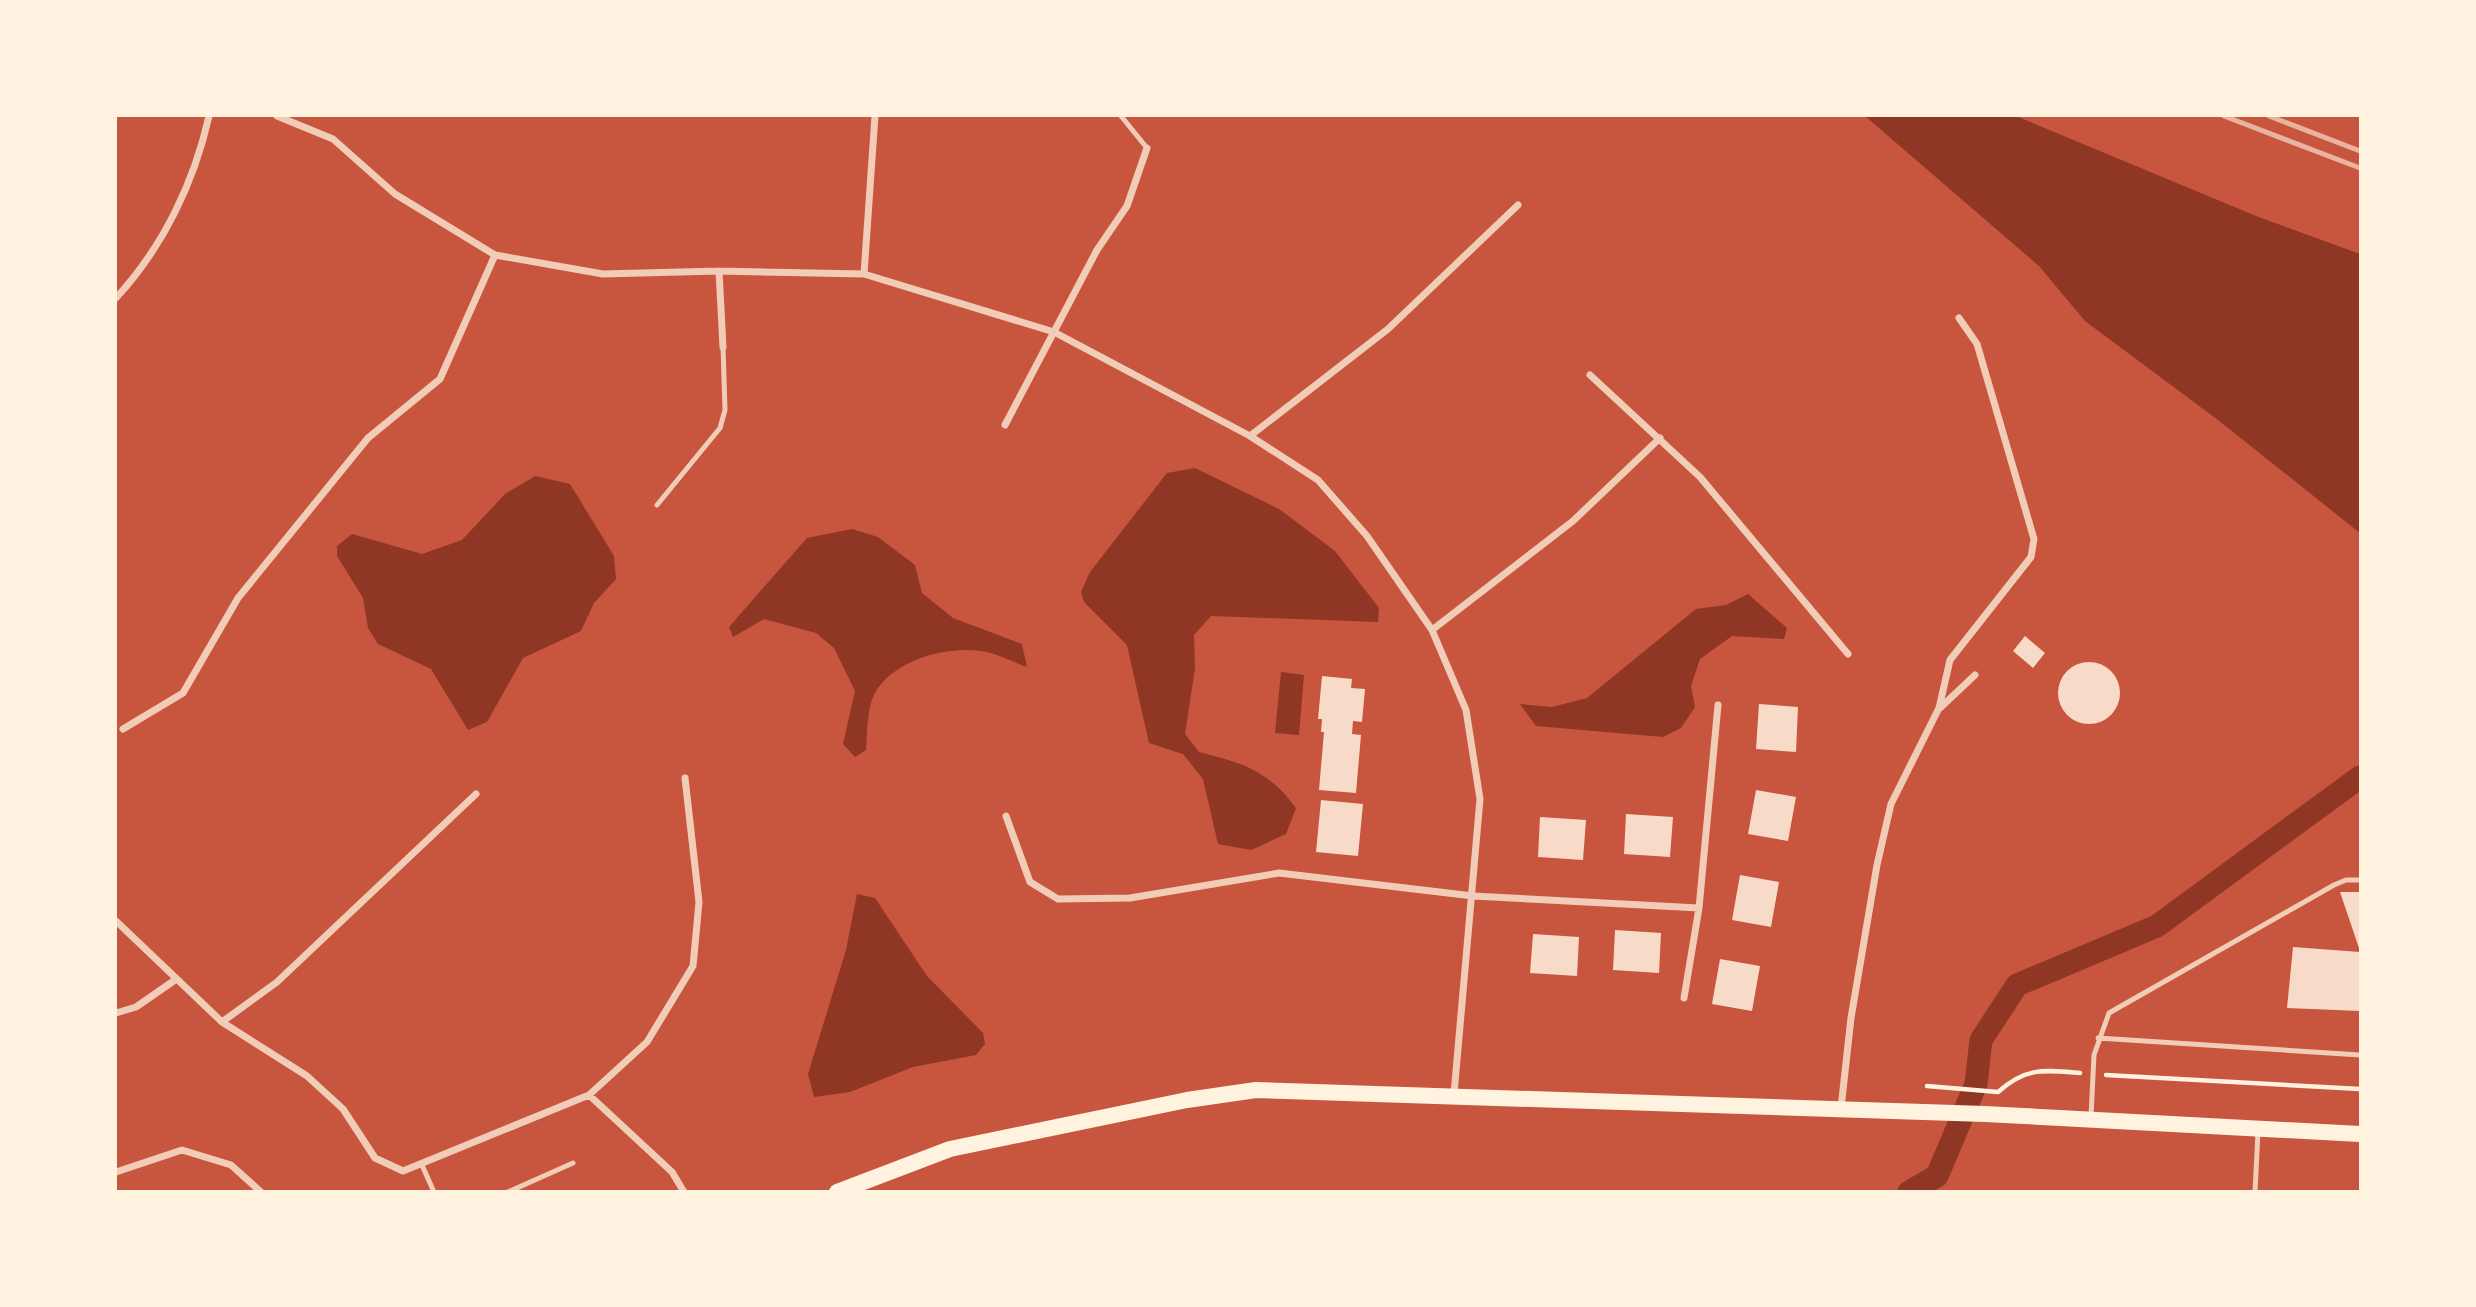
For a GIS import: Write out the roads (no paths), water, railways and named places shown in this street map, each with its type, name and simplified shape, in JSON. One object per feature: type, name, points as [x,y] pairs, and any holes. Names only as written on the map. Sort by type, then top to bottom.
[{"type":"main road","points":[[837,1192],[950,1149],[1188,1100],[1256,1090],[1454,1094],[1917,1111],[2361,1134]]},
{"type":"street","points":[[116,298],[134,278],[176,211],[199,160],[209,116]]},
{"type":"street","points":[[277,116],[333,139],[395,194],[495,254],[603,274],[719,271],[864,274],[1054,332],[1250,436],[1318,481],[1367,536],[1432,630],[1466,710],[1480,799],[1454,1094]]},
{"type":"street","points":[[864,274],[875,116]]},
{"type":"street","points":[[1005,425],[1097,250],[1127,206],[1147,148]]},
{"type":"street","points":[[1250,436],[1388,329],[1518,205]]},
{"type":"street","points":[[122,729],[183,693],[238,598],[359,449],[440,379],[495,254]]},
{"type":"street","points":[[719,271],[723,347]]},
{"type":"street","points":[[1841,1109],[1855,993],[1877,866],[1891,804],[1939,708],[1950,660],[2028,563],[2034,539],[1977,344],[1959,318]]},
{"type":"street","points":[[1590,375],[1700,477],[1848,654]]},
{"type":"street","points":[[1432,630],[1573,521],[1660,438]]},
{"type":"street","points":[[1939,708],[1975,675]]},
{"type":"street","points":[[1684,998],[1699,908],[1718,705]]},
{"type":"street","points":[[116,921],[174,980],[222,1022],[307,1076],[343,1109],[375,1158],[403,1171],[589,1095],[647,1042],[693,967],[699,902],[685,778]]},
{"type":"street","points":[[222,1022],[277,982],[476,794]]},
{"type":"street","points":[[1006,816],[1030,882],[1058,899],[1129,898],[1279,873],[1472,896],[1699,908]]},
{"type":"street","points":[[116,1013],[136,1007],[174,980]]},
{"type":"street","points":[[589,1095],[672,1172],[684,1192]]},
{"type":"street","points":[[116,1172],[182,1150],[231,1165],[261,1192]]},
{"type":"lane","points":[[1121,116],[1147,148]]},
{"type":"lane","points":[[657,505],[720,428],[725,410],[723,347]]},
{"type":"lane","points":[[2090,1121],[2098,1038],[2109,1013],[2334,886],[2346,880],[2361,880]]},
{"type":"lane","points":[[2098,1038],[2361,1055]]},
{"type":"lane","points":[[2255,1192],[2259,1129]]},
{"type":"lane","points":[[421,1163],[434,1192]]},
{"type":"lane","points":[[508,1192],[573,1163]]},
{"type":"waterway","points":[[1909,1192],[1937,1176],[1976,1084],[1981,1040],[2017,985],[2157,926],[2360,777]]},
{"type":"railway","points":[[2224,116],[2360,168]]},
{"type":"railway","points":[[2269,116],[2360,151]]}]
